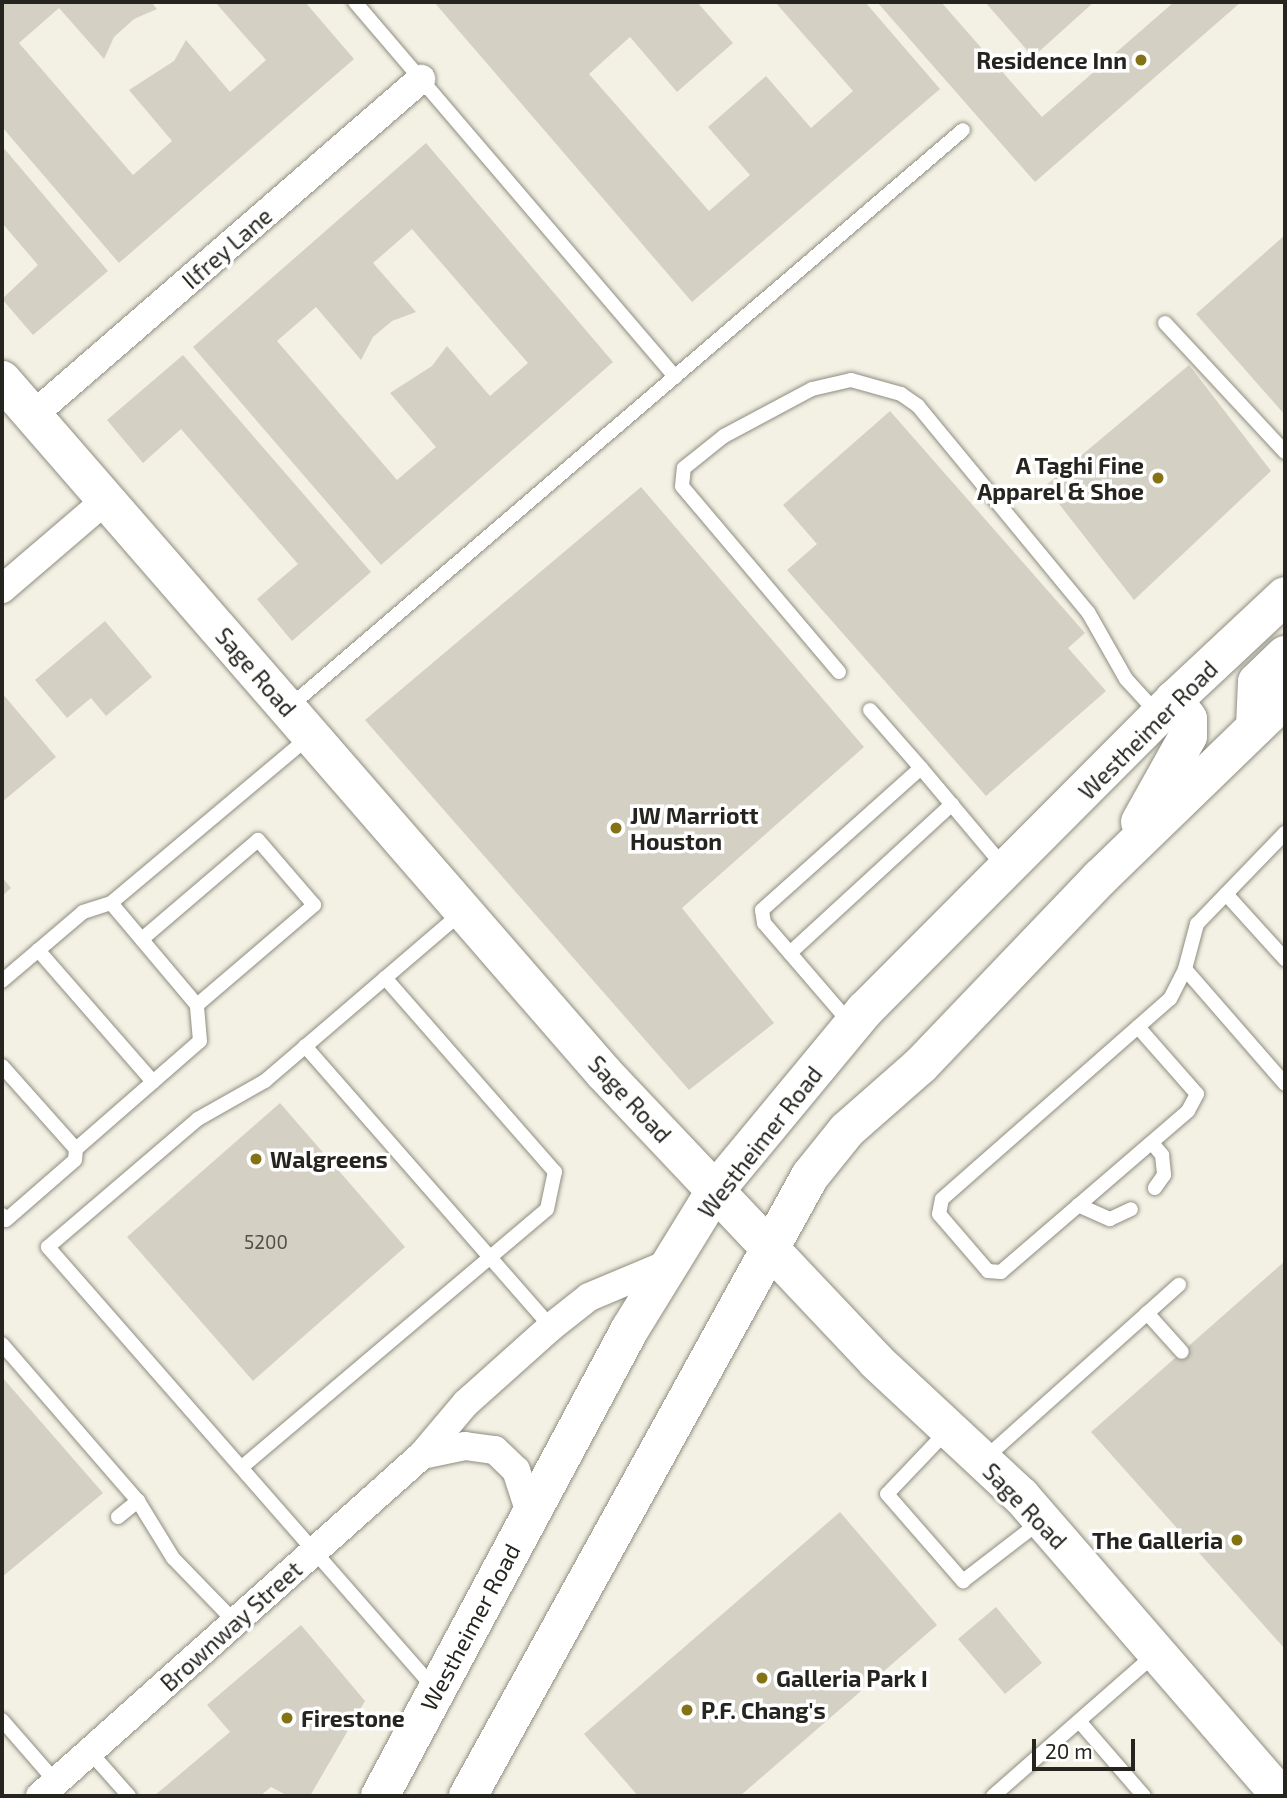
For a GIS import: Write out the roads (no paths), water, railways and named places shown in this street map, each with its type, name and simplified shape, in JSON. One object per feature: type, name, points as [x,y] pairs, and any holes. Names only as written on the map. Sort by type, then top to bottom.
[{"type":"main road","name":"Sage Road","points":[[2,380],[604,1073],[768,1247],[948,1430],[1042,1521],[1282,1796]]},
{"type":"main road","name":"Westheimer Road","points":[[380,1796],[629,1329],[715,1191],[852,1026],[1167,708],[1285,596]]},
{"type":"main road","points":[[1255,727],[1257,682],[1285,655]]},
{"type":"main road","points":[[472,1795],[768,1247],[810,1176],[847,1130],[921,1065],[1121,858],[1285,699]]},
{"type":"main road","points":[[1121,858],[1188,736],[1188,719],[1167,708]]},
{"type":"street","name":"Ilfrey Lane","points":[[32,416],[421,79]]},
{"type":"street","points":[[2,589],[106,499]]},
{"type":"street","name":"Brownway Street","points":[[48,1789],[422,1455],[466,1404],[551,1327],[589,1297],[670,1264]]},
{"type":"street","points":[[422,1455],[465,1446],[495,1450],[516,1470],[530,1513]]},
{"type":"lane","points":[[355,2],[675,377]]},
{"type":"lane","points":[[2,981],[83,912],[111,903],[299,722],[675,377],[963,130]]},
{"type":"lane","points":[[1165,323],[1285,452]]},
{"type":"lane","points":[[839,672],[682,486],[684,468],[724,436],[812,389],[851,380],[901,394],[918,407],[1088,612],[1126,679],[1167,708]]},
{"type":"lane","points":[[870,710],[1008,871]]},
{"type":"lane","points":[[852,1026],[764,923],[762,910],[921,768]]},
{"type":"lane","points":[[790,953],[952,804]]},
{"type":"lane","points":[[1138,1027],[1197,1094],[1188,1111],[1001,1272],[988,1271],[939,1214],[942,1199],[1138,1027],[1170,999],[1185,969],[1197,924],[1285,833]]},
{"type":"lane","points":[[142,939],[258,839],[314,905],[197,1005]]},
{"type":"lane","points":[[1226,894],[1285,959]]},
{"type":"lane","points":[[2,1215],[6,1220],[75,1160],[76,1149],[200,1041],[197,1005],[111,903]]},
{"type":"lane","points":[[436,1690],[48,1247],[198,1119],[265,1081],[463,911]]},
{"type":"lane","points":[[38,950],[153,1082]]},
{"type":"lane","points":[[1185,969],[1285,1084]]},
{"type":"lane","points":[[242,1466],[547,1209],[555,1172],[385,978]]},
{"type":"lane","points":[[305,1046],[551,1327]]},
{"type":"lane","points":[[2,1066],[76,1149]]},
{"type":"lane","points":[[1152,1143],[1162,1156],[1164,1175],[1155,1188]]},
{"type":"lane","points":[[1079,1205],[1110,1219],[1131,1209]]},
{"type":"lane","points":[[982,1461],[1179,1285]]},
{"type":"lane","points":[[1147,1313],[1182,1352]]},
{"type":"lane","points":[[2,1344],[138,1501],[173,1558],[235,1622]]},
{"type":"lane","points":[[948,1430],[887,1494],[963,1581],[1042,1521]]},
{"type":"lane","points":[[118,1517],[138,1501]]},
{"type":"lane","points":[[993,1796],[1157,1653]]},
{"type":"lane","points":[[2,1720],[48,1789]]},
{"type":"lane","points":[[1079,1721],[1144,1796]]},
{"type":"lane","points":[[90,1752],[129,1796]]},
{"type":"place","name":"Residence Inn","points":[[1141,60]]},
{"type":"place","name":"A Taghi Fine Apparel & Shoe","points":[[1158,478]]},
{"type":"place","name":"JW Marriott Houston","points":[[616,828]]},
{"type":"place","name":"Walgreens","points":[[256,1159]]},
{"type":"place","name":"The Galleria","points":[[1237,1540]]},
{"type":"place","name":"Galleria Park I","points":[[762,1678]]},
{"type":"place","name":"P.F. Chang's","points":[[687,1710]]},
{"type":"place","name":"Firestone","points":[[287,1718]]}]
